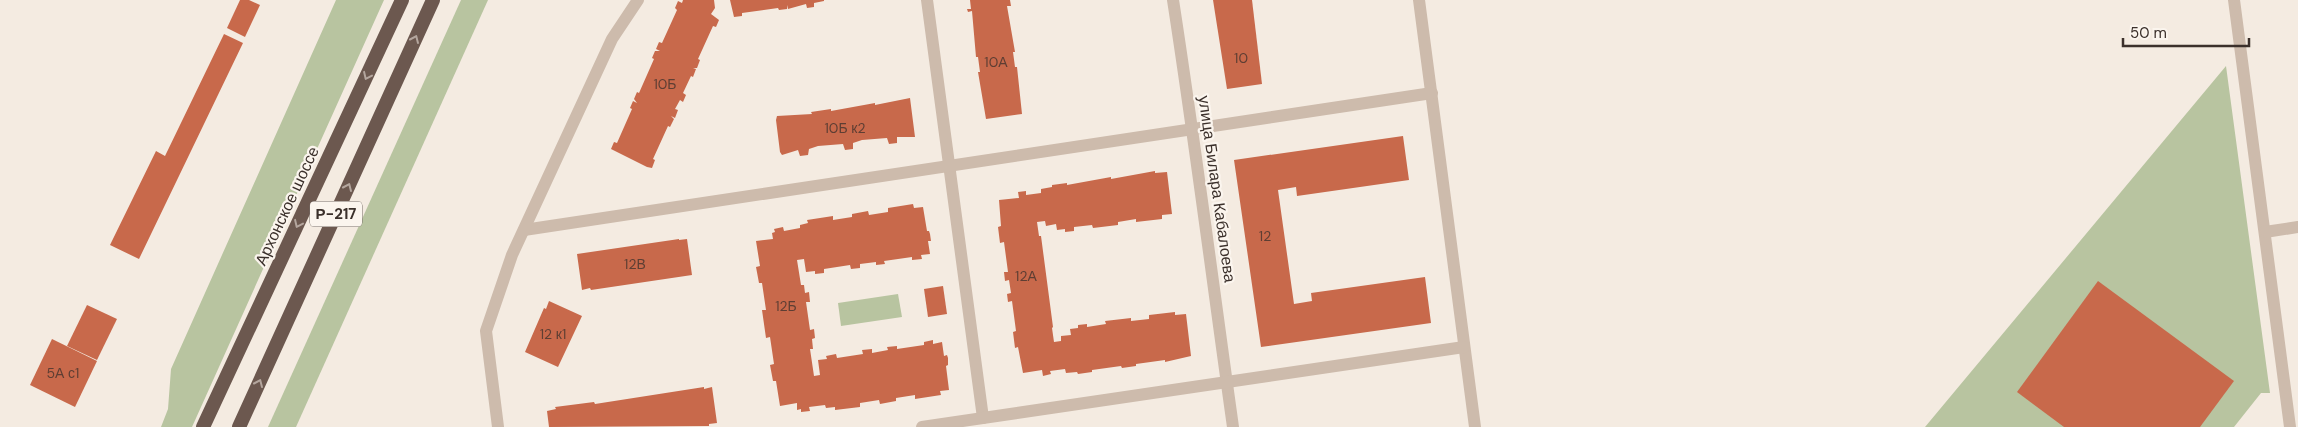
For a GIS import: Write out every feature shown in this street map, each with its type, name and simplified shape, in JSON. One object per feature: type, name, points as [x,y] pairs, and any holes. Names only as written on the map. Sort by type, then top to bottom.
[{"type":"highway","name":"Архонское шоссе","points":[[203,427],[402,0]]},
{"type":"highway","name":"Р-217","points":[[239,427],[433,0]]},
{"type":"street","points":[[498,427],[486,331],[512,255],[612,39],[638,0]]},
{"type":"street","points":[[927,0],[983,418]]},
{"type":"street","name":"улица Билара Кабалоева","points":[[1173,0],[1194,131],[1233,427]]},
{"type":"street","points":[[1419,0],[1475,427]]},
{"type":"street","points":[[2234,0],[2290,427]]},
{"type":"street","points":[[524,230],[1432,94]]},
{"type":"street","points":[[2265,232],[2298,227]]},
{"type":"street","points":[[922,427],[1464,347]]},
{"type":"green space","points":[[336,0],[384,0],[192,427],[161,427],[168,409],[171,369]]},
{"type":"green space","points":[[461,0],[488,0],[296,427],[268,427]]},
{"type":"green space","points":[[2226,66],[2270,393],[2261,393],[2234,427],[1925,427]]},
{"type":"green space","points":[[898,294],[902,317],[841,326],[838,303]]},
{"type":"building","points":[[240,0],[249,0],[260,5],[245,37],[227,28]]},
{"type":"building","points":[[683,0],[714,0],[715,8],[711,14],[719,20],[716,27],[713,26],[698,59],[700,60],[697,68],[693,68],[696,69],[683,93],[686,95],[683,102],[680,100],[675,109],[678,110],[675,118],[671,116],[674,119],[670,127],[668,126],[653,159],[655,160],[652,168],[647,167],[611,149],[614,142],[617,143],[632,109],[630,108],[633,101],[637,103],[634,99],[637,92],[639,93],[654,59],[652,58],[655,51],[660,51],[656,49],[659,42],[662,43],[677,10],[675,8],[678,1],[682,3]]},
{"type":"building","points":[[730,0],[824,1],[814,3],[814,7],[807,8],[806,4],[788,9],[788,5],[787,9],[779,10],[778,8],[742,13],[742,16],[734,17]]},
{"type":"building","points":[[970,0],[1010,0],[1011,6],[1007,6],[1015,52],[1013,52],[1015,67],[1017,67],[1022,114],[986,119],[978,72],[980,72],[978,57],[976,57],[972,11],[968,12],[967,9],[971,9]]},
{"type":"building","points":[[1213,0],[1252,0],[1262,84],[1227,89]]},
{"type":"building","points":[[224,34],[243,43],[139,259],[110,245],[156,151],[165,156]]},
{"type":"building","points":[[910,98],[915,137],[897,137],[897,143],[889,144],[887,138],[862,140],[853,143],[853,149],[845,150],[843,144],[818,146],[809,149],[808,155],[800,156],[798,150],[782,155],[780,152],[777,116],[812,114],[811,112],[831,109],[831,111],[875,103],[875,105]]},
{"type":"building","points":[[1403,136],[1409,180],[1297,196],[1296,187],[1278,190],[1294,304],[1312,301],[1311,293],[1425,277],[1431,323],[1261,347],[1234,160]]},
{"type":"building","points":[[1155,171],[1155,173],[1167,172],[1172,214],[1162,215],[1162,219],[1136,222],[1136,219],[1118,222],[1118,225],[1093,228],[1092,225],[1074,227],[1074,231],[1065,232],[1065,229],[1057,230],[1056,224],[1046,226],[1045,221],[1037,222],[1039,236],[1041,236],[1054,342],[1061,341],[1061,336],[1071,335],[1070,329],[1078,328],[1078,325],[1087,324],[1087,327],[1106,324],[1105,321],[1131,318],[1131,321],[1149,319],[1149,315],[1175,312],[1175,315],[1186,314],[1191,356],[1165,362],[1165,360],[1122,368],[1121,366],[1092,370],[1092,372],[1078,374],[1077,372],[1066,373],[1065,369],[1050,371],[1051,374],[1043,376],[1042,370],[1023,373],[1018,347],[1015,348],[1013,332],[1016,331],[1012,301],[1008,302],[1007,294],[1011,293],[1009,280],[1005,281],[1004,272],[1008,272],[1004,242],[1000,243],[998,227],[1001,226],[999,200],[1019,198],[1018,192],[1026,191],[1026,195],[1041,193],[1041,189],[1052,187],[1052,185],[1067,183],[1067,185]]},
{"type":"building","points":[[913,204],[914,208],[923,207],[927,231],[930,234],[931,241],[928,241],[930,254],[921,255],[922,259],[912,260],[912,257],[884,261],[885,264],[876,265],[876,262],[860,264],[860,268],[851,269],[850,265],[824,269],[824,273],[815,274],[815,271],[806,272],[804,259],[797,260],[801,285],[804,285],[805,293],[809,292],[810,302],[806,302],[810,330],[814,329],[815,338],[812,339],[813,349],[810,349],[814,376],[820,375],[818,360],[827,359],[826,356],[836,354],[837,358],[863,354],[862,350],[872,349],[872,353],[888,350],[887,347],[897,346],[897,349],[924,345],[924,342],[933,340],[933,344],[942,342],[944,356],[947,355],[948,358],[948,365],[946,366],[949,390],[940,391],[941,395],[915,399],[915,395],[896,398],[896,401],[880,404],[879,400],[860,403],[860,407],[835,410],[835,407],[826,408],[825,405],[809,407],[810,411],[801,412],[801,409],[797,410],[797,403],[780,406],[776,381],[773,381],[770,365],[774,364],[770,337],[766,338],[762,310],[766,310],[762,283],[759,283],[756,267],[760,266],[756,241],[773,239],[772,233],[775,232],[774,229],[783,227],[784,231],[800,228],[800,225],[808,223],[807,220],[833,216],[833,220],[852,217],[852,214],[868,211],[869,215],[888,212],[888,208]]},
{"type":"building","points":[[687,239],[692,275],[582,290],[577,254]]},
{"type":"building","points":[[2098,281],[2234,381],[2200,427],[2064,427],[2017,392]]},
{"type":"building","points":[[943,286],[947,314],[928,317],[924,289]]},
{"type":"building","points":[[549,301],[582,316],[558,367],[525,352],[544,308],[546,309]]},
{"type":"building","points":[[87,305],[117,319],[97,360],[67,346]]},
{"type":"building","points":[[52,339],[97,361],[75,407],[30,385]]},
{"type":"building","points":[[704,387],[704,389],[712,387],[717,423],[709,424],[709,426],[549,427],[547,411],[556,409],[555,407],[594,402],[595,404]]}]
